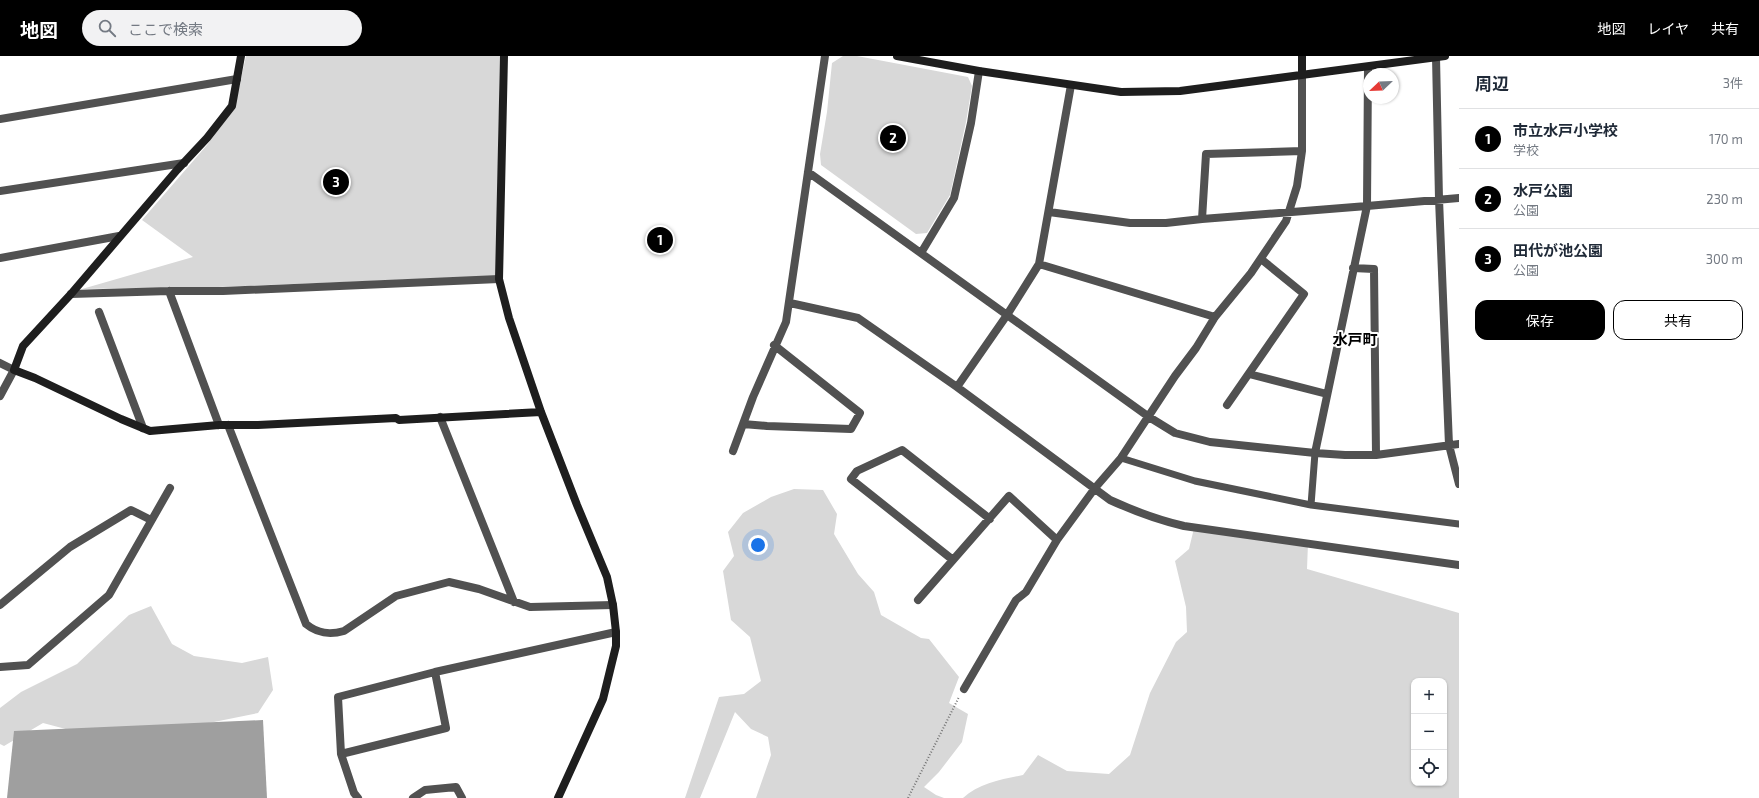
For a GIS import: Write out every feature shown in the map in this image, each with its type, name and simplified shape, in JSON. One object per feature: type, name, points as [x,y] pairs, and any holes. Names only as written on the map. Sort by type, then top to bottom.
[{"type":"street","points":[[0,396],[14,370],[23,346],[71,294],[119,236],[207,138],[232,106],[241,56]]},
{"type":"street","points":[[504,56],[499,279],[509,318],[542,412],[577,505],[607,577],[613,605],[616,632],[616,646],[603,699],[558,798]]},
{"type":"street","points":[[733,452],[774,345],[786,322],[790,303],[825,56]]},
{"type":"street","points":[[898,56],[979,71],[1121,92],[1180,91],[1441,57],[1439,199],[1449,445],[1459,484]]},
{"type":"street","points":[[964,689],[1016,600],[1026,592],[1057,540],[1095,488],[1121,458],[1175,376],[1216,318],[1261,259],[1286,221],[1287,212],[1297,186],[1302,151],[1302,56]]},
{"type":"street","points":[[1315,453],[1367,206],[1368,67]]},
{"type":"street","points":[[921,253],[954,198],[971,123],[979,71]]},
{"type":"street","points":[[0,119],[237,79]]},
{"type":"street","points":[[957,387],[1007,315],[1039,264],[1071,84]]},
{"type":"street","points":[[1202,219],[1206,154],[1302,151]]},
{"type":"street","points":[[0,191],[184,163]]},
{"type":"street","points":[[808,172],[1149,417],[1175,433],[1210,442],[1345,455],[1376,454],[1459,444]]},
{"type":"street","points":[[1049,212],[1130,223],[1166,223],[1459,198]]},
{"type":"street","points":[[0,258],[119,236]]},
{"type":"street","points":[[1227,405],[1304,294],[1261,259]]},
{"type":"street","points":[[1039,264],[1216,318]]},
{"type":"street","points":[[1354,268],[1374,269],[1376,454]]},
{"type":"street","points":[[71,294],[290,288],[499,279]]},
{"type":"street","points":[[169,291],[219,425]]},
{"type":"street","points":[[790,303],[858,318],[957,387],[1110,500],[1130,510],[1156,519],[1184,526],[1459,565]]},
{"type":"street","points":[[99,312],[143,428]]},
{"type":"street","points":[[743,424],[851,429],[860,413],[774,345]]},
{"type":"street","points":[[0,363],[150,431],[219,425],[542,412]]},
{"type":"street","points":[[1249,374],[1327,394]]},
{"type":"street","points":[[440,417],[514,602]]},
{"type":"street","points":[[228,425],[306,624],[311,628],[329,634],[335,634],[344,630],[396,596],[449,582],[479,589],[530,607],[613,605]]},
{"type":"street","points":[[953,560],[851,479],[857,471],[902,450],[990,519]]},
{"type":"street","points":[[0,667],[28,665],[109,595],[170,488]]},
{"type":"street","points":[[918,600],[1009,496],[1057,540]]},
{"type":"street","points":[[0,605],[70,548],[131,510],[151,520]]},
{"type":"street","points":[[358,798],[354,793],[341,754],[338,697],[435,672],[616,632]]},
{"type":"street","points":[[341,754],[446,728],[435,672]]},
{"type":"street","points":[[413,798],[425,790],[456,787],[462,798]]},
{"type":"lane","points":[[1311,505],[1315,453]]},
{"type":"lane","points":[[1121,458],[1195,481],[1311,505],[1459,524]]},
{"type":"path","points":[[908,798],[964,689]]},
{"type":"shaded area","points":[[246,56],[500,56],[496,276],[218,287],[82,289],[193,257],[142,220],[207,145],[234,109]]},
{"type":"shaded area","points":[[843,56],[857,56],[968,77],[972,86],[966,122],[950,195],[927,233],[916,234],[821,165],[820,154],[827,112],[832,63]]},
{"type":"shaded area","points":[[794,489],[823,490],[837,514],[834,534],[858,574],[874,592],[881,615],[921,638],[929,639],[959,677],[949,703],[968,714],[962,742],[939,772],[924,787],[936,795],[944,798],[756,798],[771,755],[768,737],[751,729],[735,712],[700,798],[685,798],[719,697],[744,694],[761,681],[750,637],[731,620],[723,571],[734,556],[728,532],[743,513],[771,497]]},
{"type":"shaded area","points":[[1195,524],[1308,543],[1307,569],[1459,613],[1459,798],[963,798],[984,785],[1023,775],[1038,755],[1067,771],[1109,774],[1130,755],[1150,693],[1176,642],[1187,632],[1186,607],[1175,561],[1189,549]]},
{"type":"shaded area","points":[[151,606],[172,644],[194,656],[242,663],[268,657],[273,690],[258,713],[115,742],[43,723],[4,746],[0,744],[0,708],[21,692],[77,664],[129,615]]},
{"type":"shaded area","points":[[263,720],[267,798],[7,798],[14,731]]},
{"type":"place","name":"水戸公園","points":[[893,138]]},
{"type":"place","name":"田代が池公園","points":[[336,182]]},
{"type":"place","name":"市立水戸小学校","points":[[660,240]]},
{"type":"district","name":"水戸町","points":[[1355,340]]}]
